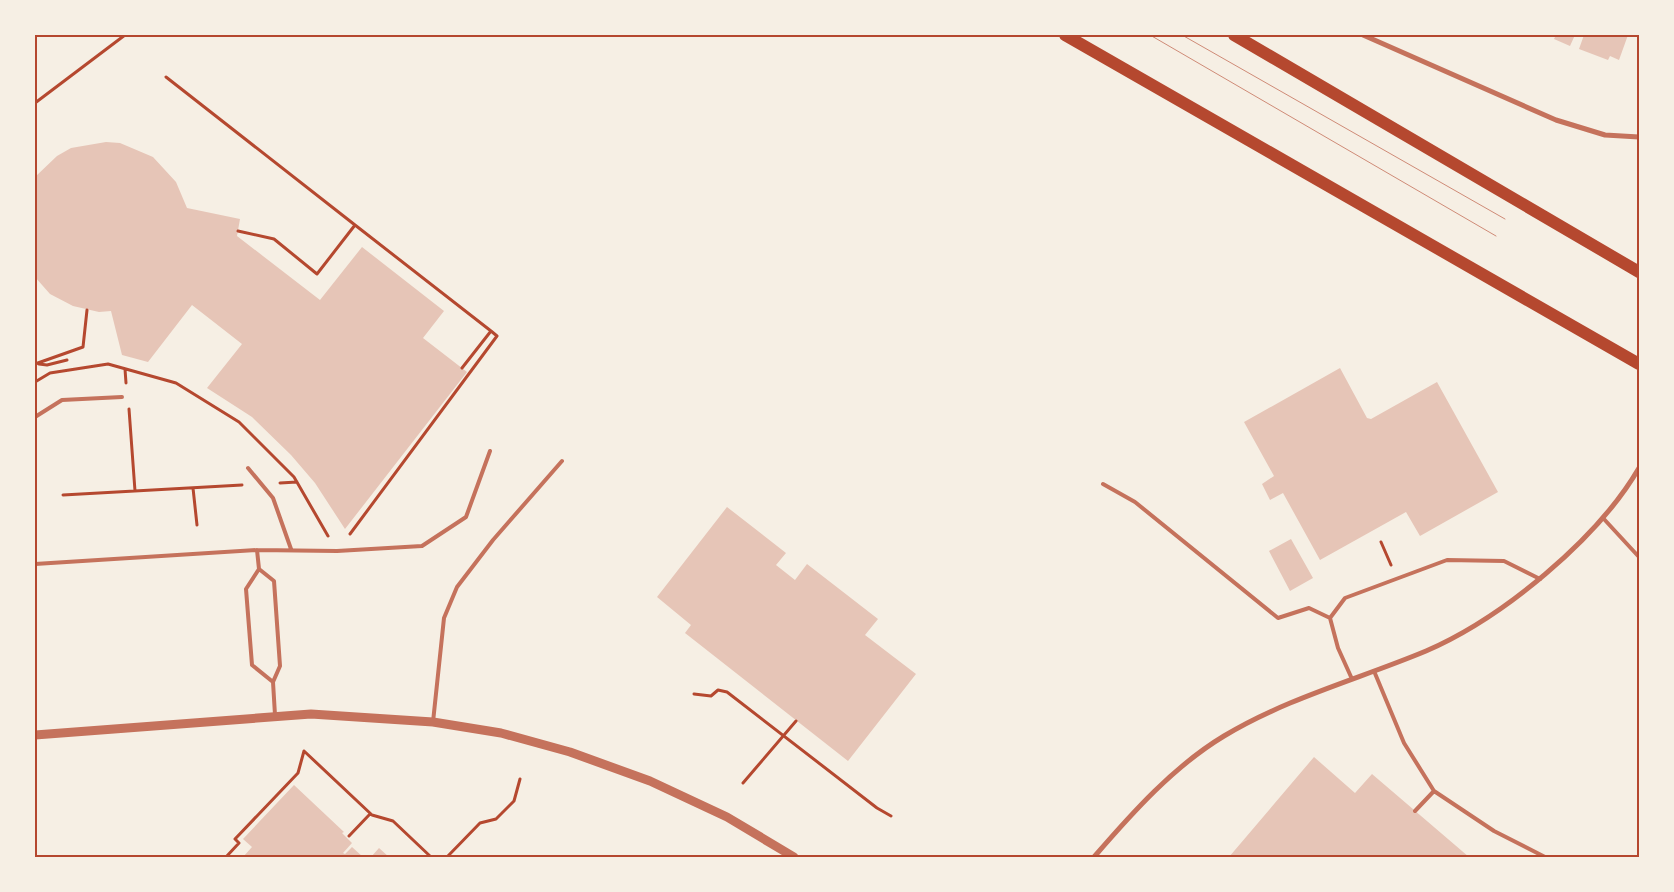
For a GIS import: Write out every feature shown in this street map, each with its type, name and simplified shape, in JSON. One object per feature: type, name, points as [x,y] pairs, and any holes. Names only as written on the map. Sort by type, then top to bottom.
[{"type":"main road","points":[[1065,35],[1639,364]]},
{"type":"main road","points":[[1234,35],[1639,272]]},
{"type":"street","points":[[1364,35],[1556,120],[1605,134],[1639,137]]},
{"type":"street","points":[[1094,857],[1154,792],[1182,767],[1222,737],[1270,711],[1436,645],[1496,612],[1540,579],[1602,518],[1639,468]]},
{"type":"street","points":[[35,735],[275,715],[311,714],[433,722],[501,733],[570,752],[650,781],[727,817],[794,857]]},
{"type":"lane","points":[[35,417],[62,400],[122,397]]},
{"type":"lane","points":[[35,564],[258,550],[337,551],[422,546],[466,517],[490,451]]},
{"type":"lane","points":[[433,722],[444,618],[456,587],[493,540],[562,461]]},
{"type":"lane","points":[[248,468],[273,498],[292,549]]},
{"type":"lane","points":[[1103,484],[1135,502],[1278,618],[1309,608],[1330,618],[1338,648],[1352,678]]},
{"type":"lane","points":[[1602,518],[1639,557]]},
{"type":"lane","points":[[258,550],[259,569],[246,589],[252,665],[273,682]]},
{"type":"lane","points":[[1330,618],[1345,598],[1447,560],[1504,561],[1540,579]]},
{"type":"lane","points":[[259,569],[274,581],[280,666],[273,682],[275,715]]},
{"type":"lane","points":[[1374,671],[1404,743],[1434,791],[1494,830],[1545,857]]},
{"type":"lane","points":[[1415,811],[1434,791]]},
{"type":"path","points":[[35,104],[125,35]]},
{"type":"path","points":[[35,382],[50,373],[108,364],[176,384],[239,422],[297,482],[337,551],[497,336],[166,77]]},
{"type":"path","points":[[238,231],[274,239],[317,274],[355,224]]},
{"type":"path","points":[[36,364],[83,347],[87,310]]},
{"type":"path","points":[[462,368],[491,331]]},
{"type":"path","points":[[36,364],[47,365],[67,360]]},
{"type":"path","points":[[125,369],[127,392]]},
{"type":"path","points":[[128,399],[135,491]]},
{"type":"path","points":[[63,495],[297,482]]},
{"type":"path","points":[[193,488],[197,525]]},
{"type":"path","points":[[1381,542],[1397,579]]},
{"type":"path","points":[[694,694],[711,696],[718,690],[727,692],[891,816]]},
{"type":"path","points":[[743,783],[796,721]]},
{"type":"path","points":[[226,857],[239,843],[235,839],[298,772],[304,751],[370,814],[393,821],[431,857]]},
{"type":"path","points":[[447,857],[480,823],[496,820],[514,801],[520,779]]},
{"type":"path","points":[[349,836],[370,814]]},
{"type":"building","points":[[1556,35],[1575,35],[1570,46],[1554,39]]},
{"type":"building","points":[[1584,35],[1628,35],[1619,60],[1610,56],[1608,60],[1579,49]]},
{"type":"building","points":[[106,142],[120,143],[153,157],[176,182],[187,208],[240,219],[237,236],[320,300],[362,247],[444,311],[423,338],[467,372],[345,529],[315,483],[291,455],[252,417],[207,388],[242,344],[192,305],[148,362],[122,355],[111,311],[99,312],[73,306],[50,294],[35,277],[35,177],[57,156],[71,148]]},
{"type":"building","points":[[1340,368],[1367,418],[1371,419],[1437,382],[1498,492],[1420,536],[1406,512],[1320,560],[1283,493],[1270,500],[1262,484],[1274,476],[1244,422]]},
{"type":"building","points":[[727,507],[786,553],[776,565],[795,580],[807,564],[878,619],[865,635],[916,674],[848,761],[685,633],[691,625],[657,597]]},
{"type":"building","points":[[1291,539],[1313,578],[1290,591],[1269,551]]},
{"type":"building","points":[[1314,757],[1355,793],[1372,774],[1469,857],[1229,857]]},
{"type":"building","points":[[294,785],[344,832],[342,833],[352,843],[343,853],[345,854],[352,847],[363,857],[243,857],[252,847],[243,839]]},
{"type":"building","points":[[379,848],[389,857],[371,857]]},
{"type":"tram line","points":[[1150,35],[1496,236]]},
{"type":"tram line","points":[[1182,35],[1505,219]]}]
